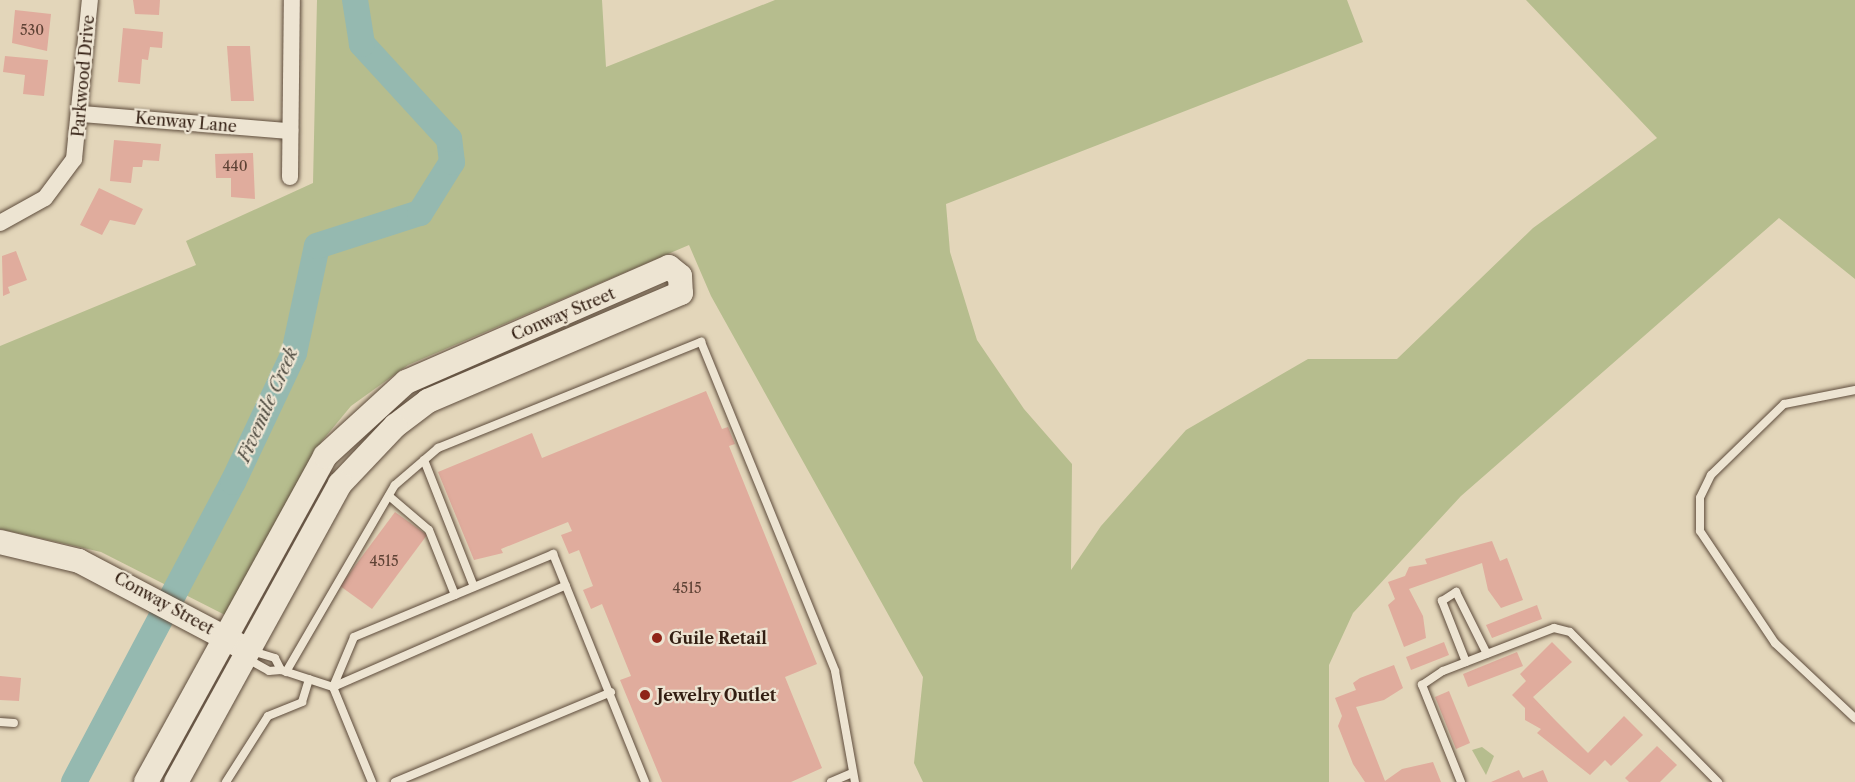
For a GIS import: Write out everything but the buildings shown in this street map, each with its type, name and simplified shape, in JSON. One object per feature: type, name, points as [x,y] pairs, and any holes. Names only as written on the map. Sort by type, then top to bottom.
[{"type":"street","name":"Parkwood Drive","points":[[0,223],[24,212],[62,181],[74,159],[81,114],[90,0]]},
{"type":"street","points":[[290,177],[292,0]]},
{"type":"street","name":"Kenway Lane","points":[[81,114],[290,131]]},
{"type":"street","name":"Conway Street","points":[[0,542],[79,561],[114,576],[225,637],[325,456],[406,382],[669,267],[680,276],[681,293],[428,401],[395,426],[340,484],[248,650]]},
{"type":"street","points":[[146,782],[225,637],[248,650],[176,782]]},
{"type":"lane","points":[[284,671],[389,496],[438,448],[701,342],[835,671],[854,778],[831,782]]},
{"type":"lane","points":[[1855,390],[1784,404],[1711,475],[1700,498],[1700,531],[1775,643],[1855,718]]},
{"type":"lane","points":[[424,460],[474,587]]},
{"type":"lane","points":[[389,496],[429,530],[455,595]]},
{"type":"lane","points":[[372,782],[333,687],[354,637],[553,554],[611,692],[645,782]]},
{"type":"lane","points":[[248,650],[261,666],[333,687],[566,585]]},
{"type":"lane","points":[[1466,662],[1444,596],[1461,594],[1486,654]]},
{"type":"lane","points":[[1461,782],[1422,685],[1466,662],[1554,628],[1570,632],[1718,782]]},
{"type":"lane","points":[[248,650],[276,658],[284,671]]},
{"type":"lane","points":[[226,782],[268,716],[302,702],[309,679]]},
{"type":"lane","points":[[395,782],[611,692]]},
{"type":"lane","points":[[0,722],[14,723]]},
{"type":"green space","points":[[317,0],[602,0],[606,67],[775,0],[1347,0],[1363,42],[946,204],[950,252],[977,340],[1024,409],[1072,464],[1071,570],[1101,526],[1186,430],[1308,359],[1397,359],[1533,228],[1657,138],[1526,0],[1855,0],[1855,279],[1779,218],[1461,496],[1353,613],[1329,665],[1329,782],[923,782],[914,763],[923,677],[711,296],[689,245],[408,365],[351,406],[322,441],[227,616],[101,552],[0,529],[0,346],[196,265],[186,241],[313,183]]},
{"type":"green space","points":[[1482,747],[1494,756],[1486,775],[1472,750]]},
{"type":"waterway","name":"Fivemile Creek","points":[[74,782],[233,482],[294,353],[317,246],[420,213],[452,162],[449,139],[362,44],[355,0]]},
{"type":"place","name":"Guile Retail","points":[[657,638]]},
{"type":"place","name":"Jewelry Outlet","points":[[645,695]]}]
